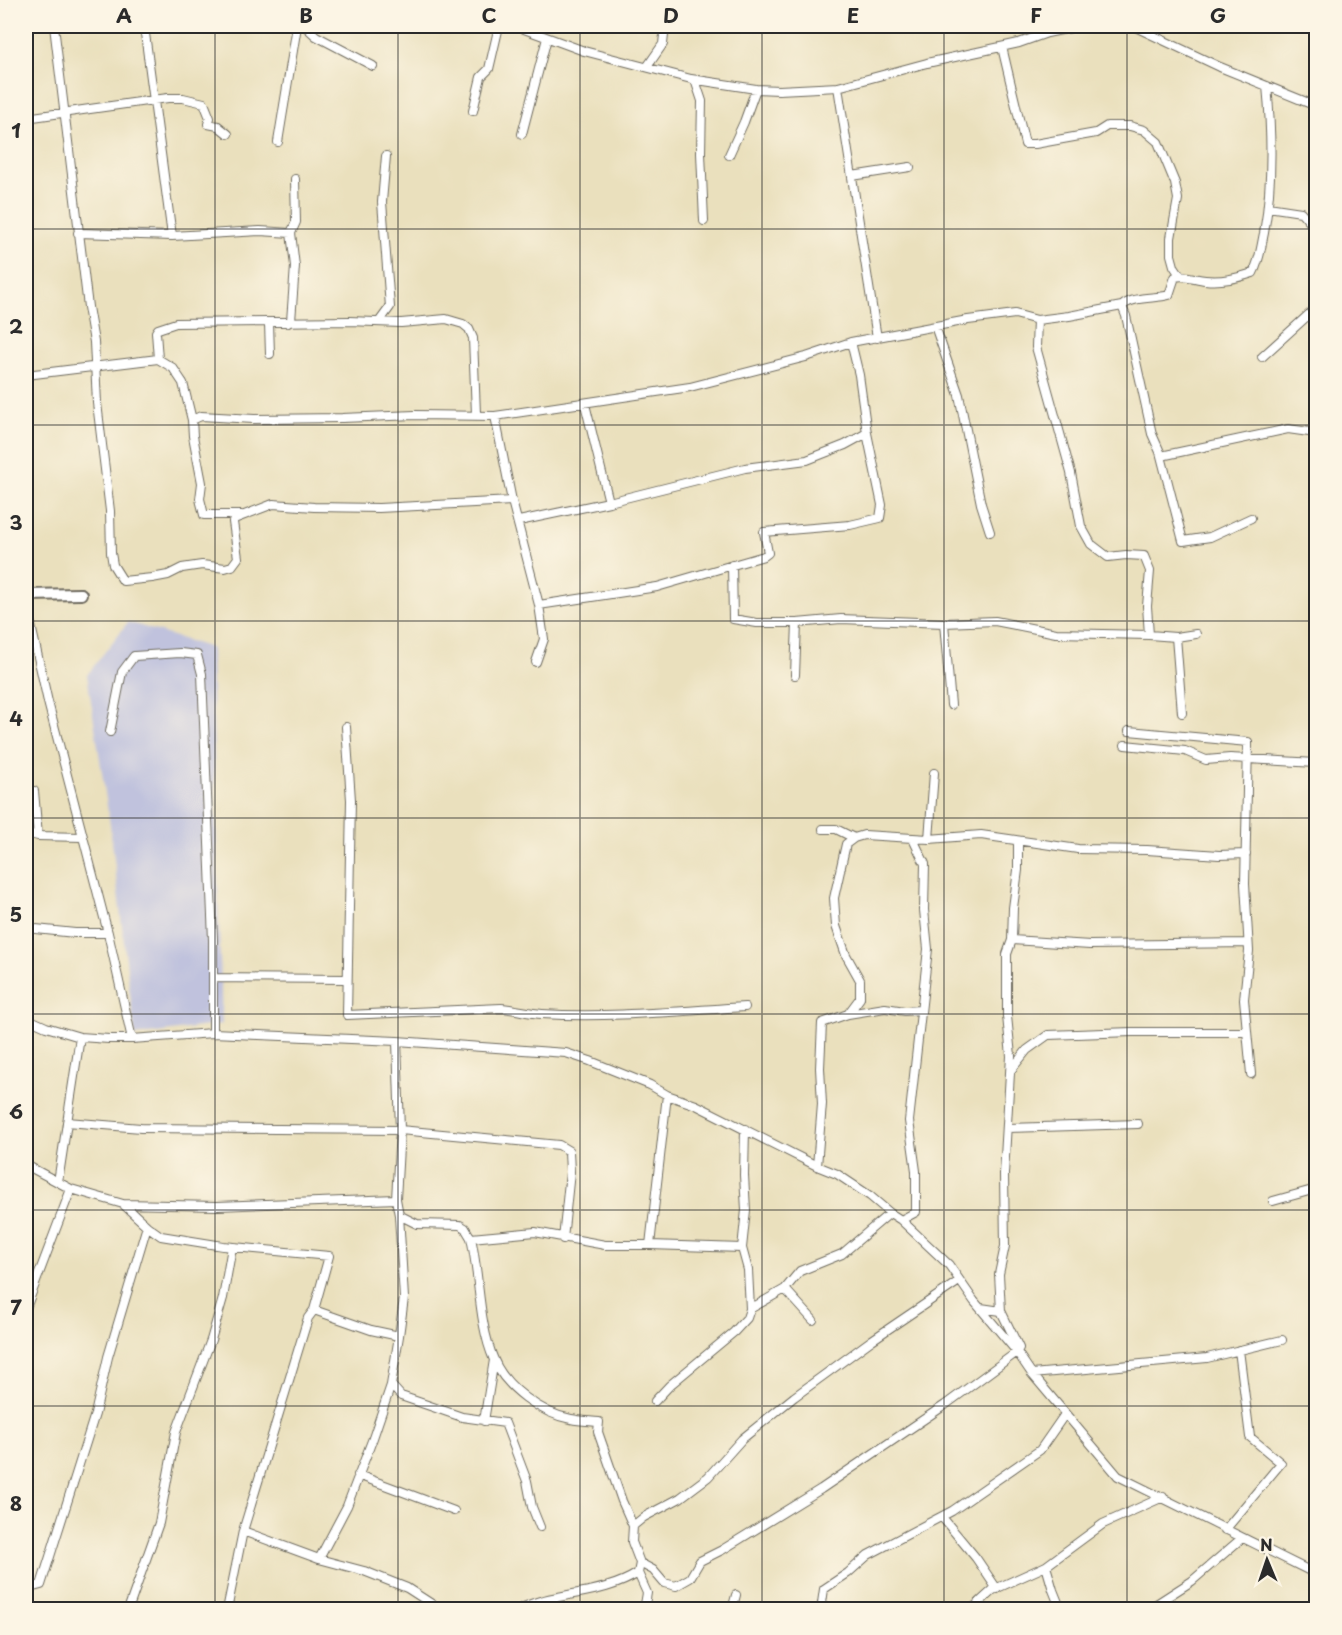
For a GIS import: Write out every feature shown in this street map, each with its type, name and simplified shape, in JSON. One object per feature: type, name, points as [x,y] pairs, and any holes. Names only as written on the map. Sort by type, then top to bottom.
[{"type":"street","points":[[54,26],[78,233],[94,342],[97,403],[110,512],[111,553],[113,565],[123,580],[168,575],[182,568],[202,565],[225,568],[232,566],[238,558],[232,522],[241,515],[273,504],[379,508],[512,501]]},
{"type":"street","points":[[144,26],[172,236]]},
{"type":"street","points":[[278,142],[297,26]]},
{"type":"street","points":[[306,26],[316,36],[373,66]]},
{"type":"street","points":[[473,111],[481,77],[489,69],[499,26]]},
{"type":"street","points":[[516,26],[584,51],[695,80],[779,90],[837,87],[1071,28],[1104,26]]},
{"type":"street","points":[[647,67],[663,44],[665,26]]},
{"type":"street","points":[[1133,26],[1220,67],[1317,106]]},
{"type":"street","points":[[522,134],[546,38]]},
{"type":"street","points":[[1002,47],[1025,144],[1096,133],[1107,126],[1130,126],[1144,130],[1158,142],[1178,199],[1171,238],[1171,255],[1180,276]]},
{"type":"street","points":[[695,80],[702,101],[701,153],[705,221]]},
{"type":"street","points":[[192,420],[201,416],[230,419],[476,414],[495,416],[585,404],[690,387],[806,357],[851,342],[935,326],[1015,314],[1037,321],[1122,306],[1128,301],[1169,295],[1176,277],[1180,276],[1228,281],[1253,273],[1258,262],[1272,174],[1267,86]]},
{"type":"street","points":[[837,87],[877,338]]},
{"type":"street","points":[[729,156],[756,89]]},
{"type":"street","points":[[26,118],[183,98],[204,103],[210,118],[208,123],[218,126],[228,134]]},
{"type":"street","points":[[379,322],[390,307],[382,202],[386,156]]},
{"type":"street","points":[[852,176],[910,167]]},
{"type":"street","points":[[288,323],[291,321],[295,266],[291,233],[296,222],[295,179]]},
{"type":"street","points":[[1268,207],[1301,212],[1314,227]]},
{"type":"street","points":[[78,233],[172,236],[260,231],[291,233]]},
{"type":"street","points":[[1122,306],[1152,434],[1161,456],[1182,541],[1210,537],[1251,518]]},
{"type":"street","points":[[1262,357],[1317,308]]},
{"type":"street","points":[[158,359],[156,332],[158,329],[176,323],[197,321],[401,323],[446,319],[469,328],[473,338],[476,414]]},
{"type":"street","points":[[1037,321],[1036,346],[1071,473],[1081,526],[1091,544],[1108,558],[1126,555],[1144,556],[1150,571],[1147,606],[1149,635]]},
{"type":"street","points":[[268,323],[270,354]]},
{"type":"street","points":[[935,326],[959,395],[981,504],[990,532]]},
{"type":"street","points":[[539,605],[657,587],[767,554],[764,532],[850,525],[880,518],[882,505],[851,342]]},
{"type":"street","points":[[26,375],[158,359],[173,368],[183,383],[192,420],[202,483],[200,499],[204,514],[241,515]]},
{"type":"street","points":[[585,404],[609,502]]},
{"type":"street","points":[[495,416],[512,501],[539,605],[544,639],[536,662]]},
{"type":"street","points":[[1161,456],[1288,429],[1317,433]]},
{"type":"street","points":[[519,521],[609,502],[745,468],[807,460],[845,445],[867,433]]},
{"type":"street","points":[[732,565],[733,619],[757,623],[797,623],[841,619],[944,623],[995,621],[1056,633],[1176,637],[1196,634]]},
{"type":"street","points":[[26,595],[81,594]]},
{"type":"street","points":[[26,603],[48,702],[108,933],[132,1039]]},
{"type":"street","points":[[795,675],[797,623]]},
{"type":"street","points":[[944,623],[951,705]]},
{"type":"street","points":[[1176,637],[1182,713]]},
{"type":"street","points":[[110,732],[122,672],[134,656],[180,653],[197,655],[202,674],[213,1033]]},
{"type":"street","points":[[346,727],[351,800],[346,1015],[501,1008],[540,1014],[621,1015],[745,1007]]},
{"type":"street","points":[[1129,731],[1248,742],[1245,884],[1248,943],[1244,999],[1251,1074]]},
{"type":"street","points":[[1125,745],[1185,752],[1206,760],[1248,759],[1317,763]]},
{"type":"street","points":[[929,839],[934,773]]},
{"type":"street","points":[[34,791],[38,836]]},
{"type":"street","points":[[823,829],[836,829],[854,838]]},
{"type":"street","points":[[26,832],[38,836],[83,837]]},
{"type":"street","points":[[848,1014],[860,998],[860,980],[846,955],[836,926],[834,898],[846,844],[854,838],[864,835],[929,839],[981,835],[1078,849],[1147,850],[1219,855],[1246,854]]},
{"type":"street","points":[[901,1220],[916,1212],[916,1171],[909,1121],[928,949],[924,910],[925,864],[913,839]]},
{"type":"street","points":[[639,1563],[653,1570],[664,1583],[676,1586],[690,1578],[700,1561],[821,1489],[945,1405],[1017,1352],[1019,1348],[1001,1311],[999,1274],[1005,1246],[1004,1174],[1011,1056],[1007,1016],[1006,954],[1012,940],[1018,842]]},
{"type":"street","points":[[26,928],[75,933],[108,933]]},
{"type":"street","points":[[1012,940],[1090,945],[1248,943]]},
{"type":"street","points":[[213,978],[346,979]]},
{"type":"street","points":[[817,1166],[822,1104],[820,1068],[822,1023],[848,1014],[885,1008],[904,1011],[920,1010]]},
{"type":"street","points":[[26,1018],[46,1027],[80,1037],[132,1039],[213,1033],[397,1041],[566,1053],[650,1085],[837,1174],[870,1196],[901,1220],[949,1265],[1032,1374],[1118,1476],[1317,1574]]},
{"type":"street","points":[[1010,1071],[1028,1050],[1048,1035],[1246,1032]]},
{"type":"street","points":[[58,1182],[80,1037]]},
{"type":"street","points":[[319,1559],[347,1506],[391,1385],[399,1336],[404,1298],[396,1199],[400,1130],[397,1041]]},
{"type":"street","points":[[650,1245],[667,1095]]},
{"type":"street","points":[[67,1122],[141,1128],[400,1130],[559,1145],[569,1151],[570,1172],[563,1239]]},
{"type":"street","points":[[1006,1128],[1138,1124]]},
{"type":"street","points":[[655,1401],[670,1385],[734,1332],[747,1318],[750,1309],[748,1270],[742,1248],[746,1210],[745,1129]]},
{"type":"street","points":[[26,1166],[71,1189],[123,1204],[217,1206],[396,1199]]},
{"type":"street","points":[[26,1308],[71,1189]]},
{"type":"street","points":[[1273,1201],[1317,1189]]},
{"type":"street","points":[[123,1204],[161,1236],[232,1247],[329,1256],[243,1532],[227,1610]]},
{"type":"street","points":[[750,1309],[785,1289],[800,1271],[842,1254],[890,1213]]},
{"type":"street","points":[[399,1215],[417,1224],[465,1228],[471,1238],[481,1305],[494,1360],[503,1376],[522,1396],[538,1406],[569,1419],[599,1422],[598,1432],[633,1526],[632,1542],[639,1563],[638,1573],[647,1593],[644,1610]]},
{"type":"street","points":[[26,1589],[41,1585],[95,1414],[108,1357],[147,1226]]},
{"type":"street","points":[[471,1238],[535,1232],[605,1245],[742,1248]]},
{"type":"street","points":[[128,1610],[159,1523],[176,1432],[212,1340],[223,1298],[232,1247]]},
{"type":"street","points":[[633,1526],[708,1478],[742,1439],[794,1397],[959,1281]]},
{"type":"street","points":[[785,1289],[813,1320]]},
{"type":"street","points":[[981,1308],[1001,1311]]},
{"type":"street","points":[[314,1310],[371,1330],[399,1336]]},
{"type":"street","points":[[1032,1374],[1207,1358],[1282,1340]]},
{"type":"street","points":[[1225,1530],[1281,1463],[1250,1437],[1239,1350]]},
{"type":"street","points":[[484,1421],[494,1360]]},
{"type":"street","points":[[391,1385],[401,1396]]},
{"type":"street","points":[[387,1396],[401,1396],[462,1417],[505,1424],[527,1480],[532,1507],[540,1527]]},
{"type":"street","points":[[821,1610],[824,1589],[848,1573],[868,1555],[942,1517],[1040,1450],[1065,1414]]},
{"type":"street","points":[[358,1475],[454,1511]]},
{"type":"street","points":[[971,1610],[997,1588],[1046,1566],[1103,1524],[1163,1497]]},
{"type":"street","points":[[942,1517],[997,1588]]},
{"type":"street","points":[[243,1532],[319,1559],[364,1571],[407,1588],[441,1610]]},
{"type":"street","points":[[1147,1610],[1192,1581],[1242,1538]]},
{"type":"street","points":[[1046,1566],[1061,1610]]},
{"type":"street","points":[[517,1610],[543,1600],[592,1591],[624,1582],[638,1573]]},
{"type":"street","points":[[732,1610],[736,1595]]},
{"type":"shaded area","points":[[128,622],[211,648],[222,1024],[135,1036],[110,825],[87,675]]}]
